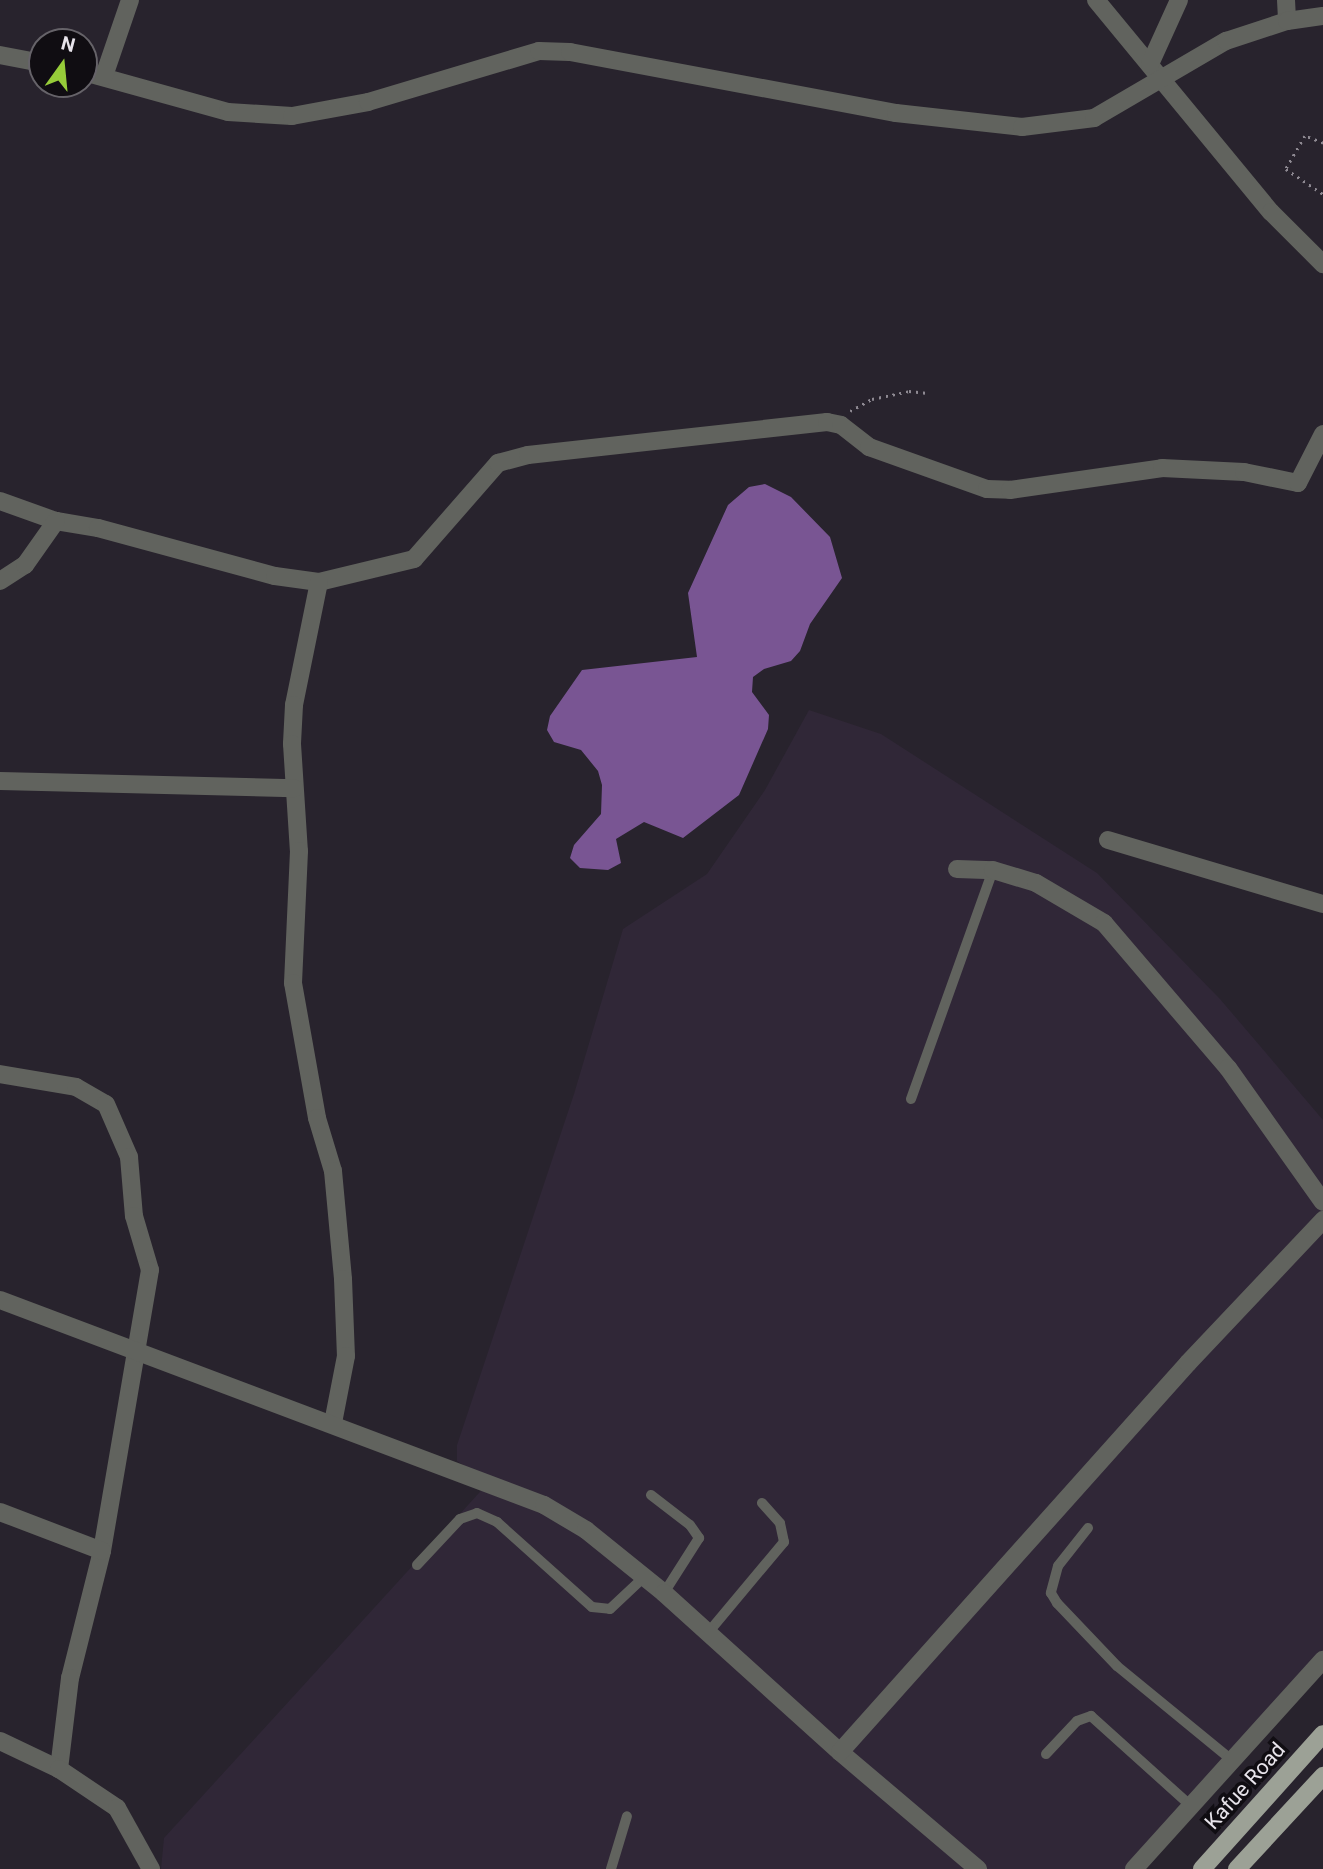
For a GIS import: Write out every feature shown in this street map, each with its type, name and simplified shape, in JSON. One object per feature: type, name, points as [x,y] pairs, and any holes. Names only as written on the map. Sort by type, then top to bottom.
[{"type":"main road","name":"Kafue Road","points":[[1202,1869],[1323,1734]]},
{"type":"main road","points":[[1237,1869],[1323,1776]]},
{"type":"street","points":[[104,76],[130,0]]},
{"type":"street","points":[[1096,0],[1271,212],[1323,264]]},
{"type":"street","points":[[1150,64],[1179,0]]},
{"type":"street","points":[[1286,0],[1287,22]]},
{"type":"street","points":[[98,75],[228,112],[292,116],[369,102],[539,51],[570,52],[896,113],[1022,127],[1094,118],[1163,81],[1226,41],[1287,22],[1323,16]]},
{"type":"street","points":[[0,55],[28,60]]},
{"type":"street","points":[[0,501],[56,522],[98,528],[275,576],[319,582],[414,559],[433,541],[464,497],[498,463],[509,458],[768,425],[827,422],[841,425],[869,447],[956,481],[1010,490],[1162,468],[1244,472],[1298,483],[1323,434]]},
{"type":"street","points":[[0,581],[25,565],[56,522]]},
{"type":"street","points":[[319,582],[294,705],[294,788],[299,861],[293,983],[317,1118],[333,1171],[343,1279],[346,1356],[333,1423]]},
{"type":"street","points":[[0,781],[294,788]]},
{"type":"street","points":[[1108,840],[1323,904]]},
{"type":"street","points":[[957,869],[993,870],[1037,883],[1104,923],[1228,1068],[1323,1202]]},
{"type":"street","points":[[0,1074],[76,1087],[106,1104],[114,1116],[129,1157],[135,1216],[150,1270],[102,1551],[73,1666],[59,1769]]},
{"type":"street","points":[[839,1752],[1179,1373],[1323,1220]]},
{"type":"street","points":[[0,1300],[134,1354],[333,1423],[544,1504],[586,1530],[664,1593],[839,1752],[978,1869]]},
{"type":"street","points":[[0,1511],[102,1551]]},
{"type":"street","points":[[1134,1869],[1323,1660]]},
{"type":"street","points":[[0,1741],[59,1769],[117,1808],[151,1869]]},
{"type":"lane","points":[[911,1099],[993,870]]},
{"type":"lane","points":[[651,1495],[690,1525],[699,1538],[664,1593]]},
{"type":"lane","points":[[707,1634],[784,1542],[780,1522],[762,1503]]},
{"type":"lane","points":[[417,1565],[460,1518],[477,1513],[497,1522],[592,1607],[610,1609],[644,1577]]},
{"type":"lane","points":[[1088,1528],[1058,1566],[1051,1593],[1057,1603],[1117,1666],[1233,1761]]},
{"type":"lane","points":[[1046,1754],[1077,1721],[1091,1716],[1192,1807]]},
{"type":"lane","points":[[611,1869],[627,1816]]},
{"type":"path","points":[[1323,143],[1305,136],[1286,169],[1323,194]]},
{"type":"path","points":[[841,425],[859,402],[909,391],[928,393]]},
{"type":"shaded area","points":[[765,484],[791,497],[830,537],[842,578],[810,624],[800,651],[791,661],[764,669],[753,677],[752,692],[769,715],[768,729],[739,795],[683,838],[644,822],[616,839],[621,863],[608,870],[580,868],[570,858],[574,845],[601,814],[602,785],[598,771],[581,750],[554,742],[547,730],[550,716],[582,670],[697,657],[688,593],[728,505],[749,487]]},
{"type":"shaded area","points":[[809,710],[881,734],[1097,873],[1220,999],[1323,1120],[1323,1669],[1145,1869],[161,1869],[164,1838],[489,1482],[457,1461],[457,1445],[574,1094],[623,929],[707,874],[765,790]]}]
